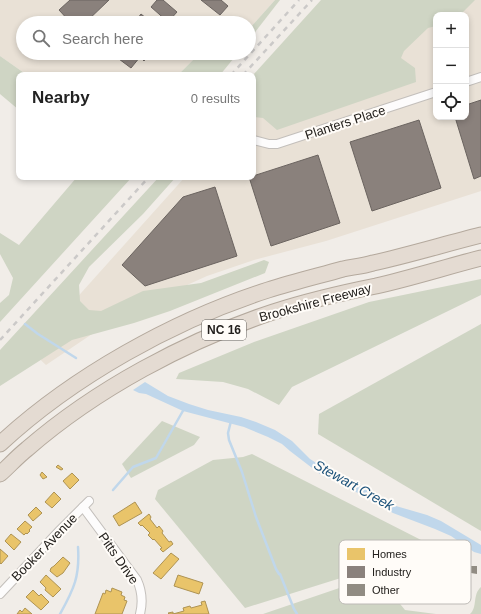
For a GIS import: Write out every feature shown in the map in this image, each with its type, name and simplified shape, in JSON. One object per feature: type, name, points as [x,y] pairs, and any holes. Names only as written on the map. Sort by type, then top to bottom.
[{"type":"highway","name":"Brookshire Freeway","points":[[0,444],[12,432],[34,415],[83,380],[154,338],[191,320],[267,291],[306,279],[372,264],[481,235]]},
{"type":"highway","name":"Brookshire Freeway","points":[[0,474],[26,449],[96,398],[129,377],[200,341],[251,320],[312,300],[377,286],[481,258]]},
{"type":"street","points":[[469,81],[481,77]]},
{"type":"street","name":"Planters Place","points":[[256,141],[269,144],[277,144],[433,93]]},
{"type":"street","name":"Booker Avenue","points":[[0,594],[86,504]]},
{"type":"street","name":"Pitts Drive","points":[[86,504],[140,587],[142,601],[140,614]]},
{"type":"shaded area","points":[[0,0],[275,0],[256,21],[256,16],[16,16],[16,60],[193,60],[181,72],[23,72],[0,56]]},
{"type":"shaded area","points":[[348,0],[481,0],[481,191],[326,241],[254,260],[207,276],[154,300],[104,326],[46,365],[30,350],[182,180],[256,180],[256,98]]},
{"type":"green space","points":[[275,0],[280,0],[256,31],[256,21]]},
{"type":"green space","points":[[321,0],[475,0],[463,12],[433,12],[433,27],[428,28],[404,51],[401,58],[415,68],[416,82],[277,130],[263,118],[256,117],[256,72]]},
{"type":"green space","points":[[0,56],[23,72],[16,72],[16,107],[0,94]]},
{"type":"green space","points":[[193,60],[232,60],[222,72],[181,72]]},
{"type":"green space","points":[[74,180],[129,180],[0,322],[0,303],[9,295],[13,278],[0,254],[0,233],[19,245]]},
{"type":"green space","points":[[156,180],[173,180],[143,214],[89,267],[79,285],[80,301],[89,310],[101,311],[143,291],[201,283],[264,260],[269,262],[265,273],[170,311],[134,323],[72,340],[0,386],[0,350]]},
{"type":"green space","points":[[481,279],[481,295],[292,387],[279,405],[248,389],[223,382],[176,379],[179,373],[254,342],[369,302]]},
{"type":"green space","points":[[481,324],[481,531],[318,434],[319,414]]},
{"type":"green space","points":[[162,421],[200,437],[194,445],[131,478],[122,464]]},
{"type":"green space","points":[[252,454],[421,540],[339,540],[339,579],[245,608],[155,499],[158,490],[213,460],[243,457]]},
{"type":"green space","points":[[481,587],[481,614],[470,614],[474,608],[478,590]]},
{"type":"green space","points":[[339,588],[339,604],[400,604],[405,610],[436,614],[263,614]]},
{"type":"water","points":[[145,382],[168,396],[189,404],[208,410],[241,417],[275,430],[292,441],[310,459],[321,466],[369,490],[383,500],[396,506],[427,515],[441,521],[481,545],[481,554],[471,550],[471,540],[457,540],[435,529],[393,513],[364,496],[320,474],[282,444],[268,437],[244,427],[183,411],[146,394],[133,390]]},
{"type":"building: Homes","points":[[58,465],[63,469],[61,470],[56,467]]},
{"type":"building: Homes","points":[[42,472],[47,477],[43,479],[40,475]]},
{"type":"building: Homes","points":[[72,473],[79,480],[70,489],[63,481]]},
{"type":"building: Homes","points":[[54,492],[61,499],[52,508],[45,502]]},
{"type":"building: Homes","points":[[135,502],[142,513],[119,526],[113,516]]},
{"type":"building: Homes","points":[[36,507],[42,513],[33,521],[28,515]]},
{"type":"building: Homes","points":[[149,514],[151,517],[150,519],[157,528],[159,526],[169,542],[171,541],[173,544],[163,552],[160,549],[162,548],[148,535],[150,533],[138,523]]},
{"type":"building: Homes","points":[[25,521],[32,527],[27,534],[26,533],[24,535],[17,529]]},
{"type":"building: Homes","points":[[11,534],[21,542],[14,550],[5,541]]},
{"type":"building: Homes","points":[[0,549],[8,556],[1,564],[0,563]]},
{"type":"building: Homes","points":[[171,553],[179,559],[161,579],[153,573]]},
{"type":"building: Homes","points":[[63,557],[70,563],[63,573],[57,577],[50,571],[51,568]]},
{"type":"building: Homes","points":[[46,575],[61,589],[53,597],[45,590],[46,588],[40,582]]},
{"type":"building: Homes","points":[[178,575],[203,583],[199,594],[174,586]]},
{"type":"building: Homes","points":[[112,588],[122,592],[121,595],[125,597],[124,600],[127,601],[122,614],[95,614],[103,593],[105,594],[106,590],[111,592]]},
{"type":"building: Homes","points":[[33,590],[39,596],[41,594],[49,602],[41,610],[26,597]]},
{"type":"building: Homes","points":[[205,601],[209,614],[173,614],[184,611],[183,608],[190,606],[191,608],[202,605],[201,602]]},
{"type":"building: Homes","points":[[25,608],[32,614],[17,614],[20,610],[22,612]]},
{"type":"building: Industry","points":[[70,0],[109,0],[92,16],[65,16],[59,10]]},
{"type":"building: Industry","points":[[157,0],[163,0],[177,12],[173,16],[161,16],[151,7]]},
{"type":"building: Industry","points":[[201,0],[221,0],[228,6],[220,15]]},
{"type":"building: Industry","points":[[120,60],[138,60],[131,68]]},
{"type":"building: Industry","points":[[481,100],[481,176],[474,179],[456,120],[469,120],[469,104]]},
{"type":"building: Industry","points":[[419,120],[441,188],[372,211],[350,142]]},
{"type":"building: Industry","points":[[318,155],[340,223],[271,246],[250,180],[256,180],[256,175]]},
{"type":"building: Industry","points":[[215,187],[237,256],[145,286],[122,265],[183,197]]},
{"type":"building: Other","points":[[471,566],[477,566],[477,574],[471,573]]},
{"type":"waterway","name":"Stewart Creek","points":[[25,324],[76,358]]},
{"type":"waterway","points":[[113,490],[133,467],[156,458],[184,409]]},
{"type":"waterway","points":[[231,421],[228,433],[229,440],[242,472],[256,517],[276,569],[280,574],[297,614]]},
{"type":"waterway","points":[[60,614],[75,582],[78,566],[78,547]]},
{"type":"railway","points":[[256,47],[299,0]]},
{"type":"railway","points":[[246,72],[312,0]]},
{"type":"railway","points":[[234,72],[245,60]]},
{"type":"railway","points":[[0,340],[146,180]]}]
